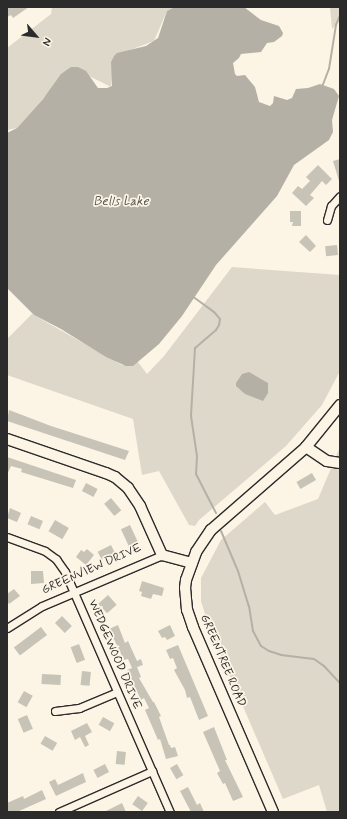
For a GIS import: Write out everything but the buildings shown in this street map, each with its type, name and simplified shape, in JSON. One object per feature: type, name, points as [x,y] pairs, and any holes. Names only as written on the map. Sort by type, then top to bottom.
[{"type":"street","points":[[327,220],[331,206],[340,196]]},
{"type":"street","name":"GREENTREE ROAD","points":[[273,812],[190,618],[185,588],[192,563],[202,542],[211,530],[306,447],[340,405]]},
{"type":"street","points":[[7,440],[106,472],[123,483],[140,506],[162,555]]},
{"type":"street","points":[[306,447],[326,461],[340,463]]},
{"type":"street","name":"WEDGEWOOD DRIVE","points":[[7,536],[38,547],[56,559],[65,572],[170,812]]},
{"type":"street","name":"GREENVIEW DRIVE","points":[[7,628],[42,606],[162,555],[192,563]]},
{"type":"street","points":[[55,711],[88,706],[117,692]]},
{"type":"street","points":[[59,812],[152,771]]},
{"type":"shaded area","points":[[52,7],[183,7],[167,11],[154,41],[114,56],[111,87],[71,67],[17,128],[7,130],[7,48],[51,14]]},
{"type":"shaded area","points":[[330,7],[340,7],[340,21],[332,29]]},
{"type":"shaded area","points":[[232,267],[340,275],[340,371],[322,405],[286,446],[199,520],[195,526],[189,525],[159,471],[142,475],[133,419],[7,375],[7,339],[32,314],[122,365],[138,362],[147,374],[164,356]]},
{"type":"shaded area","points":[[340,447],[340,812],[327,812],[319,785],[283,799],[210,630],[201,601],[201,578],[221,540],[265,502],[275,515],[318,499]]},
{"type":"water","name":"Bells Lake","points":[[244,7],[261,20],[279,26],[283,33],[282,36],[274,42],[267,43],[261,52],[241,54],[233,63],[235,74],[237,76],[245,75],[255,87],[259,102],[270,106],[273,103],[274,96],[287,100],[292,98],[296,89],[308,88],[320,84],[334,89],[339,96],[332,120],[333,132],[329,140],[294,165],[277,196],[216,265],[182,316],[159,344],[133,366],[126,366],[106,357],[61,329],[34,315],[7,288],[7,133],[17,128],[43,99],[61,74],[71,67],[78,67],[86,71],[98,88],[107,88],[112,86],[111,62],[114,56],[117,53],[146,46],[158,38],[167,11],[173,8]]},
{"type":"water","points":[[249,372],[268,383],[268,393],[263,401],[245,394],[236,386],[236,383],[242,374]]},
{"type":"waterway","points":[[322,87],[329,69],[336,25],[340,15]]},
{"type":"waterway","points":[[192,296],[214,312],[220,319],[216,330],[195,348],[191,416],[197,456],[196,474],[216,513]]},
{"type":"waterway","points":[[221,531],[238,571],[249,606],[253,631],[261,646],[269,651],[281,655],[314,659],[324,666],[340,683]]}]
